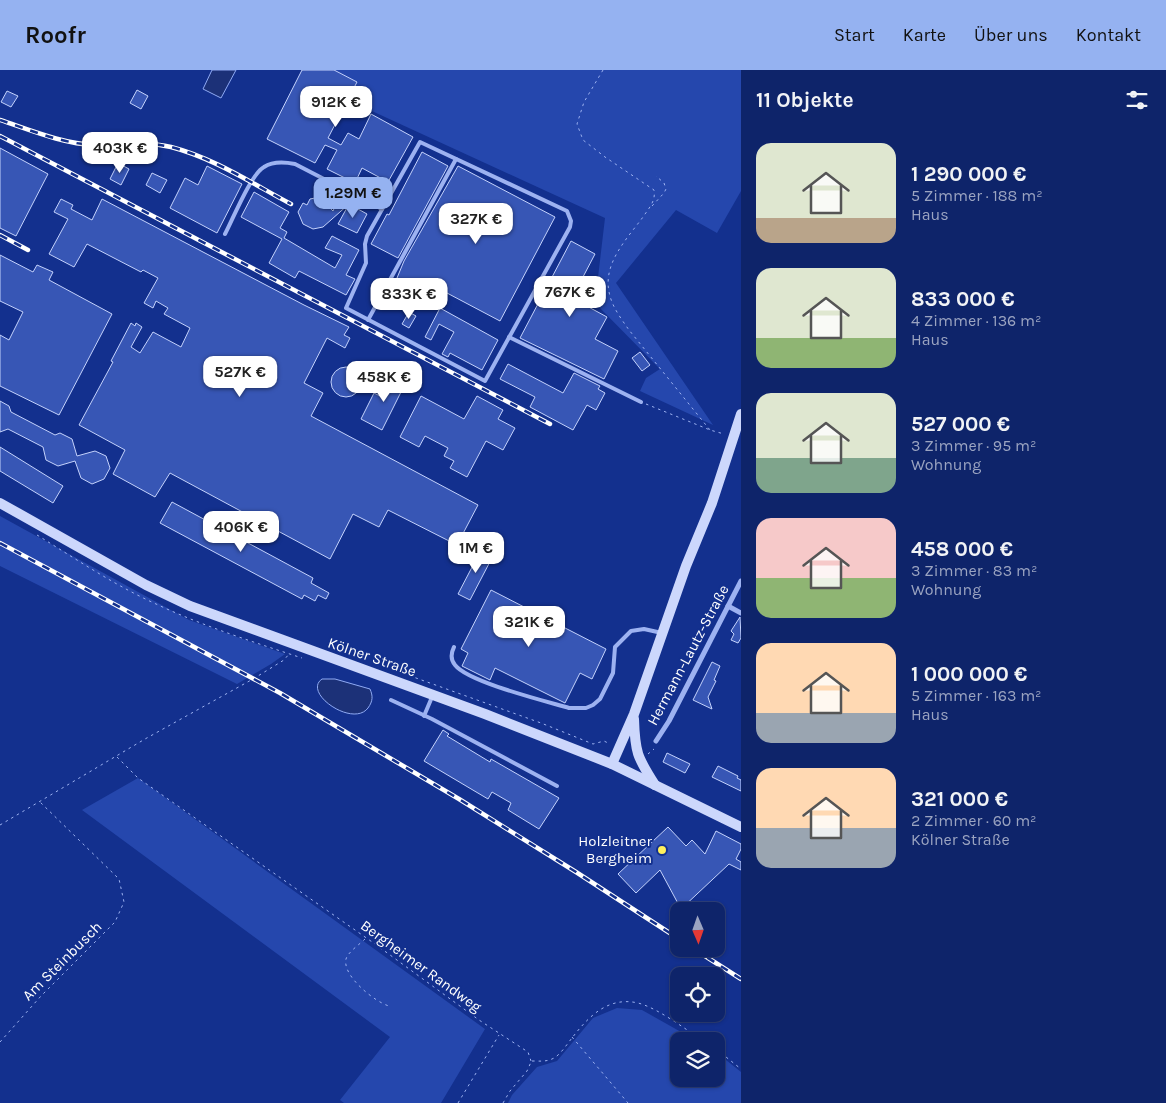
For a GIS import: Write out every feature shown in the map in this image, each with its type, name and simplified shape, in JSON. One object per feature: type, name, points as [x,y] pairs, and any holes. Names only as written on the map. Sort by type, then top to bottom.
[{"type":"main road","points":[[612,764],[634,714],[686,566],[738,438],[741,414]]},
{"type":"main road","name":"Kölner Straße","points":[[0,503],[146,586],[190,606],[432,694],[612,764],[741,827]]},
{"type":"main road","points":[[634,714],[634,744],[638,758],[655,786]]},
{"type":"street","name":"Hermann-Lautz-Straße","points":[[656,741],[669,721],[741,581]]},
{"type":"street","points":[[728,606],[741,613]]},
{"type":"lane","points":[[420,142],[456,159],[567,211],[571,221],[570,227],[485,381],[346,308],[366,264],[365,244],[367,236],[420,142]]},
{"type":"lane","points":[[368,320],[456,159]]},
{"type":"lane","points":[[225,234],[256,173],[269,164],[295,164],[382,210]]},
{"type":"lane","points":[[509,337],[641,402]]},
{"type":"lane","points":[[454,647],[451,658],[454,664],[460,670],[486,683],[568,708],[578,709],[593,705],[600,699],[613,673],[615,647],[631,631],[638,629],[662,633]]},
{"type":"lane","points":[[424,716],[432,694]]},
{"type":"lane","points":[[391,700],[557,786]]},
{"type":"path","points":[[603,70],[584,102],[578,124],[582,140],[605,158],[654,190],[655,197],[650,208]]},
{"type":"path","points":[[656,176],[664,183],[666,188],[613,258],[608,279],[610,297],[618,314],[629,330],[710,430]]},
{"type":"path","points":[[641,402],[710,430],[738,438]]},
{"type":"path","points":[[0,825],[284,660],[295,645]]},
{"type":"path","points":[[392,669],[594,744],[604,741],[619,748]]},
{"type":"path","name":"Bergheimer Randweg","points":[[117,758],[138,778],[528,1052],[531,1061]]},
{"type":"path","name":"Am Steinbusch","points":[[0,1042],[41,996],[115,922],[124,902],[119,879],[40,802]]},
{"type":"path","points":[[366,938],[347,956],[348,972],[352,979],[375,1000],[390,1006]]},
{"type":"path","points":[[503,1103],[510,1091],[527,1071],[531,1061],[542,1061],[556,1057],[586,1020],[599,1009],[613,1003],[633,1002],[648,1007],[689,1032]]},
{"type":"path","points":[[458,1103],[500,1034]]},
{"type":"path","points":[[572,1037],[628,1103]]},
{"type":"path","points":[[725,1056],[741,1068]]},
{"type":"shaded area","points":[[212,70],[236,70],[221,98],[203,89]]},
{"type":"shaded area","points":[[334,70],[741,70],[741,191],[717,233],[676,210],[616,283],[713,425],[640,391],[646,378],[660,369],[595,303],[605,218],[348,100],[357,82]]},
{"type":"shaded area","points":[[0,516],[189,620],[285,654],[237,684],[0,566]]},
{"type":"shaded area","points":[[322,679],[335,679],[370,689],[372,698],[370,705],[361,713],[352,714],[332,706],[324,700],[319,692],[318,685]]},
{"type":"shaded area","points":[[138,778],[485,1029],[441,1103],[344,1103],[340,1100],[390,1037],[82,810]]},
{"type":"shaded area","points":[[617,1008],[642,1010],[681,1032],[670,1032],[670,1087],[725,1087],[725,1059],[741,1072],[741,1103],[508,1103],[512,1095],[537,1067],[557,1061],[593,1018]]},
{"type":"building","points":[[302,70],[334,70],[357,82],[328,138],[341,145],[348,133],[359,139],[371,114],[413,137],[388,182],[362,168],[355,183],[327,169],[337,150],[325,145],[315,163],[267,139]]},
{"type":"building","points":[[137,90],[148,96],[141,109],[130,103]]},
{"type":"building","points":[[7,91],[18,96],[11,107],[1,102]]},
{"type":"building","points":[[0,148],[48,174],[16,236],[0,228]]},
{"type":"building","points":[[422,152],[448,166],[398,258],[371,244],[387,214],[389,215]]},
{"type":"building","points":[[118,163],[129,169],[121,185],[110,179]]},
{"type":"building","points":[[207,166],[242,184],[217,233],[170,208],[185,178],[198,185]]},
{"type":"building","points":[[458,166],[555,217],[500,321],[447,293],[440,306],[434,302],[436,298],[397,278],[404,261]]},
{"type":"building","points":[[152,173],[167,180],[160,193],[146,185]]},
{"type":"building","points":[[254,192],[289,212],[280,228],[287,232],[284,238],[335,268],[342,255],[325,248],[332,236],[359,250],[346,275],[355,279],[346,295],[299,271],[295,278],[269,263],[282,239],[241,217]]},
{"type":"building","points":[[315,198],[324,202],[333,211],[338,199],[349,204],[323,227],[313,229],[303,224],[298,212],[303,203],[307,205],[310,199]]},
{"type":"building","points":[[61,199],[73,205],[71,209],[92,220],[102,199],[349,327],[344,335],[350,338],[345,348],[327,338],[304,383],[323,393],[311,416],[478,505],[457,545],[388,510],[379,527],[353,514],[330,559],[170,473],[155,497],[113,474],[125,450],[79,425],[113,362],[111,361],[131,323],[135,326],[136,323],[142,327],[131,347],[140,353],[153,332],[181,347],[190,328],[164,314],[168,308],[156,301],[153,308],[144,303],[158,278],[143,270],[141,272],[87,244],[74,267],[49,254],[68,219],[54,212]]},
{"type":"building","points":[[349,204],[367,214],[357,233],[338,224]]},
{"type":"building","points":[[571,241],[595,254],[572,298],[607,317],[595,339],[618,351],[604,379],[520,338]]},
{"type":"building","points":[[0,255],[33,272],[37,265],[53,272],[49,280],[112,314],[59,415],[0,386],[0,335],[9,340],[23,312],[0,301]]},
{"type":"building","points":[[440,308],[498,340],[482,370],[450,353],[448,357],[442,354],[454,332],[439,324],[431,340],[425,337]]},
{"type":"building","points":[[409,312],[416,316],[409,328],[402,324]]},
{"type":"building","points":[[640,352],[650,365],[642,371],[632,358]]},
{"type":"building","points":[[508,364],[563,393],[574,373],[600,386],[598,389],[605,393],[596,410],[587,405],[573,430],[530,407],[535,397],[500,379]]},
{"type":"building","points":[[346,367],[357,371],[361,382],[357,393],[346,397],[335,393],[331,382],[335,371]]},
{"type":"building","points":[[395,373],[407,380],[382,430],[361,419],[374,393],[382,397]]},
{"type":"building","points":[[421,396],[464,419],[477,396],[503,410],[498,419],[515,428],[503,450],[486,441],[467,477],[450,468],[454,461],[444,456],[448,448],[425,436],[419,447],[400,437]]},
{"type":"building","points":[[0,401],[9,406],[11,412],[55,435],[60,433],[72,439],[77,456],[95,451],[106,456],[110,468],[104,479],[92,484],[81,478],[75,461],[58,466],[46,460],[43,447],[8,429],[0,432]]},
{"type":"building","points":[[0,447],[63,486],[53,503],[0,471]]},
{"type":"building","points":[[172,502],[313,578],[311,583],[329,593],[326,599],[318,595],[315,601],[304,595],[302,599],[160,523]]},
{"type":"building","points":[[482,548],[494,554],[470,600],[458,594]]},
{"type":"building","points":[[491,590],[606,649],[592,679],[580,673],[565,703],[495,668],[490,680],[462,666],[468,653],[461,649]]},
{"type":"building","points":[[740,617],[741,638],[738,643],[731,640],[734,634],[731,631]]},
{"type":"building","points":[[712,662],[720,666],[714,680],[716,681],[708,697],[712,709],[693,700]]},
{"type":"building","points":[[443,730],[449,734],[447,736],[490,762],[491,759],[559,798],[539,829],[508,810],[511,803],[492,792],[488,799],[424,761]]},
{"type":"building","points":[[667,753],[690,764],[685,773],[663,762]]},
{"type":"building","points":[[718,766],[738,776],[737,778],[741,780],[741,791],[712,777]]},
{"type":"building","points":[[668,827],[686,846],[692,840],[705,854],[716,831],[741,844],[741,849],[736,859],[741,862],[741,870],[729,864],[688,902],[677,902],[660,870],[636,893],[618,874]]},
{"type":"railway","points":[[0,120],[47,136],[83,144],[142,144],[171,147],[218,165],[291,204]]},
{"type":"railway","points":[[0,136],[550,424]]},
{"type":"railway","points":[[0,235],[28,250]]},
{"type":"railway","points":[[0,543],[280,693],[459,799],[670,933]]},
{"type":"railway","points":[[708,958],[741,979]]},
{"type":"place","name":"Holzleitner Bergheim","points":[[662,850]]}]
